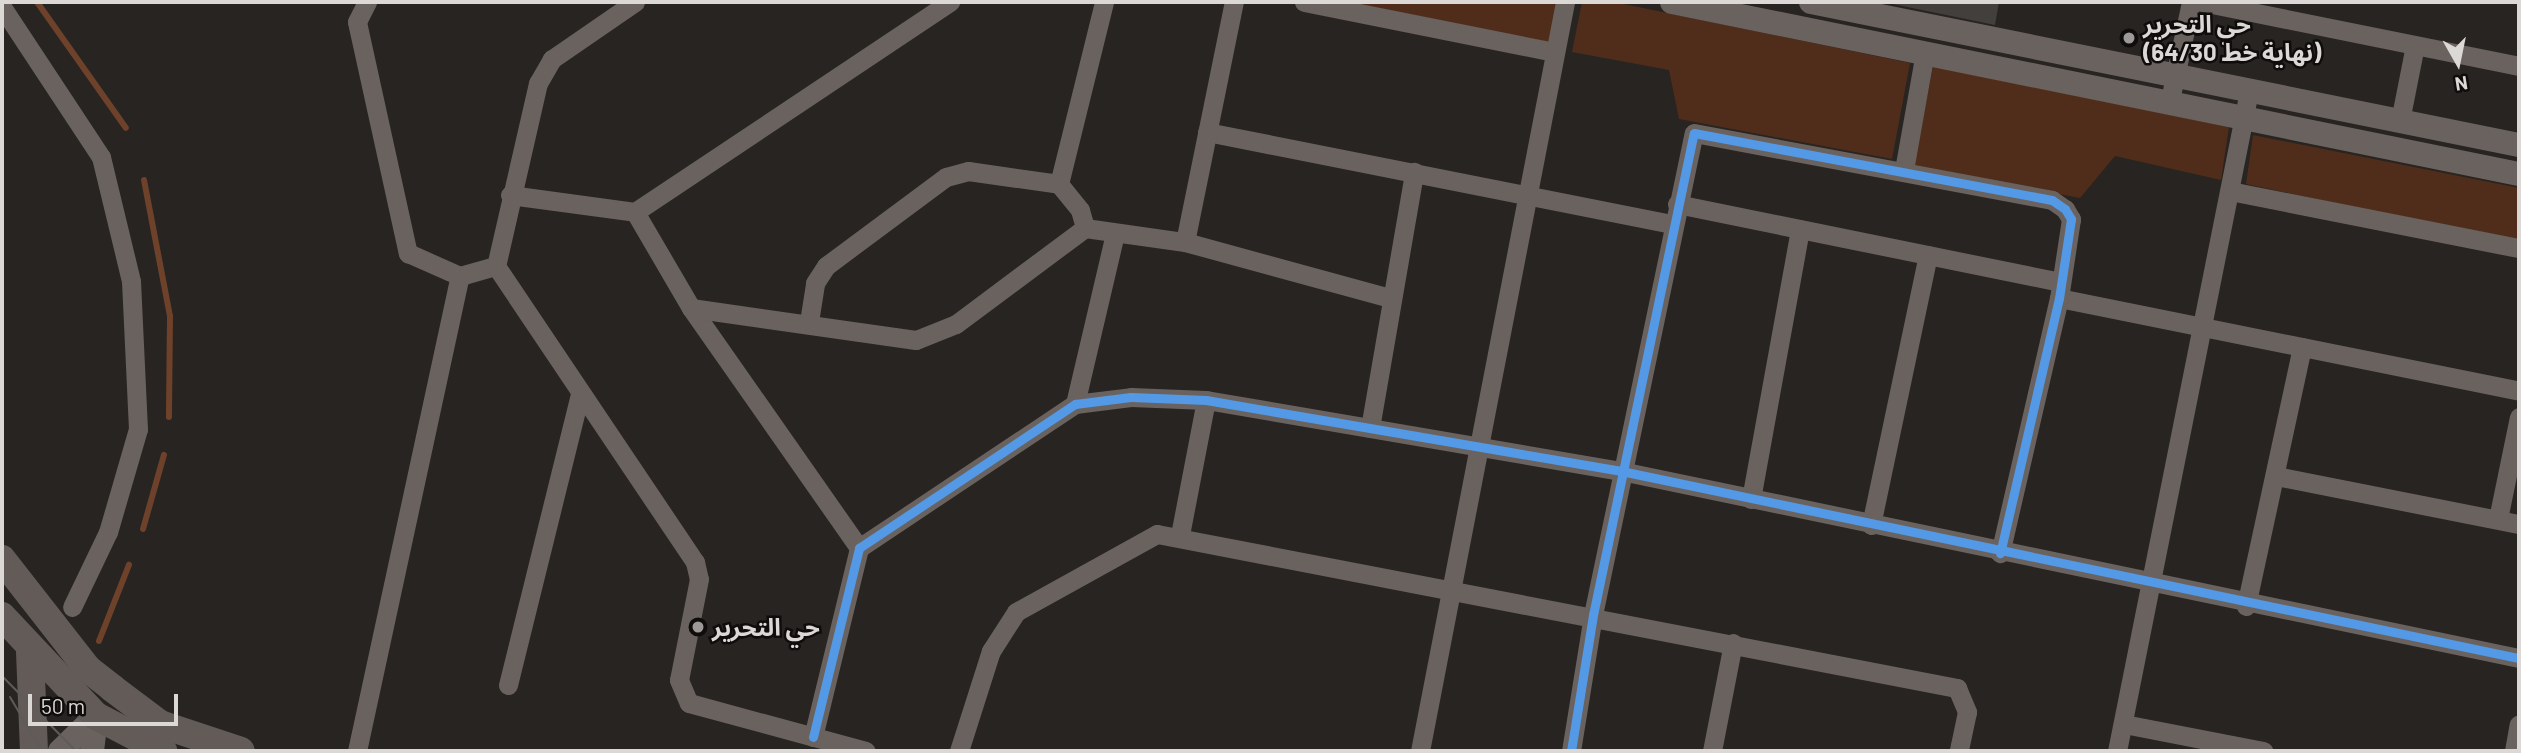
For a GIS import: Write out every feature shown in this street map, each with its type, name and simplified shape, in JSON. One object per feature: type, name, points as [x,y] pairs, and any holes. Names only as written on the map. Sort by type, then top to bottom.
[{"type":"main road","points":[[2,559],[88,669],[139,709],[187,735],[242,751]]},
{"type":"main road","points":[[2,616],[30,652],[96,716],[163,751]]},
{"type":"main road","points":[[30,652],[34,751]]},
{"type":"main road","points":[[88,669],[96,716]]},
{"type":"main road","points":[[96,716],[139,709]]},
{"type":"street","points":[[367,2],[357,22],[402,239],[415,259],[460,276],[496,266]]},
{"type":"street","points":[[635,2],[552,59],[538,83],[510,195],[496,266],[580,395],[695,562],[699,579],[681,693],[689,703],[866,751]]},
{"type":"street","points":[[510,195],[635,212],[950,2]]},
{"type":"street","points":[[1059,184],[1104,2]]},
{"type":"street","points":[[1185,242],[1234,2]]},
{"type":"street","points":[[1304,2],[1555,52]]},
{"type":"street","points":[[1420,751],[1447,588],[1564,2]]},
{"type":"street","points":[[1672,2],[1925,52],[2172,88],[2249,91],[2519,145]]},
{"type":"street","points":[[1811,2],[2172,88],[2245,118],[2519,174]]},
{"type":"street","points":[[2172,88],[2191,2]]},
{"type":"street","points":[[2202,2],[2519,66]]},
{"type":"street","points":[[2,7],[101,157],[131,281],[138,429],[108,532],[72,607]]},
{"type":"street","points":[[2400,121],[2415,45]]},
{"type":"street","points":[[1904,170],[1925,52]]},
{"type":"street","points":[[2118,751],[2149,585],[2206,329],[2249,91]]},
{"type":"street","points":[[1571,751],[1593,615],[1626,472],[1689,138],[1702,131],[2052,200],[2065,209],[2071,219],[2060,290],[2000,553]]},
{"type":"street","points":[[1207,132],[1673,224]]},
{"type":"street","points":[[809,322],[815,283],[826,266],[947,177],[968,171],[1059,184],[1080,210],[1085,228]]},
{"type":"street","points":[[1370,428],[1390,298],[1414,172]]},
{"type":"street","points":[[2230,191],[2519,248]]},
{"type":"street","points":[[1677,204],[1928,255],[2206,329],[2519,391]]},
{"type":"street","points":[[635,212],[691,307],[859,548]]},
{"type":"street","points":[[691,307],[809,322],[916,340],[939,334],[1085,228],[1185,242],[1390,298]]},
{"type":"street","points":[[1751,499],[1800,229]]},
{"type":"street","points":[[1075,404],[1115,234]]},
{"type":"street","points":[[1871,525],[1928,255]]},
{"type":"street","points":[[357,751],[460,276]]},
{"type":"street","points":[[2246,606],[2302,347]]},
{"type":"street","points":[[508,685],[580,395]]},
{"type":"street","points":[[813,737],[859,548],[1075,404],[1131,397],[1206,400],[1626,472],[2246,606],[2519,658]]},
{"type":"street","points":[[1180,536],[1206,400]]},
{"type":"street","points":[[2498,519],[2512,484],[2519,417]]},
{"type":"street","points":[[2276,476],[2519,524]]},
{"type":"street","points":[[959,751],[991,650],[1016,612],[1139,538],[1180,536],[1957,688],[1967,712],[1959,751]]},
{"type":"street","points":[[1712,751],[1733,643]]},
{"type":"street","points":[[60,751],[96,716]]},
{"type":"street","points":[[92,751],[96,716]]},
{"type":"street","points":[[2123,724],[2263,751]]},
{"type":"street","points":[[2514,751],[2519,724]]},
{"type":"shaded area","points":[[1343,2],[1558,2],[1551,45]]},
{"type":"shaded area","points":[[1582,2],[1614,2],[1910,63],[1892,159],[1679,119],[1669,70],[1572,52]]},
{"type":"shaded area","points":[[1933,66],[2229,127],[2221,180],[2115,156],[2080,198],[1914,166]]},
{"type":"shaded area","points":[[2253,135],[2519,188],[2519,242],[2246,184]]},
{"type":"building","points":[[1883,2],[1999,2],[1995,25]]},
{"type":"waterway","points":[[37,2],[126,128]]},
{"type":"waterway","points":[[144,180],[170,316],[169,417]]},
{"type":"waterway","points":[[143,529],[164,455]]},
{"type":"waterway","points":[[99,641],[129,565]]},
{"type":"tram line","points":[[2,676],[76,751]]},
{"type":"tram line","points":[[10,697],[42,751]]},
{"type":"cycle path","points":[[1571,751],[1593,615],[1694,133],[2052,200],[2065,209],[2071,219],[2059,298],[2000,553]]},
{"type":"cycle path","points":[[813,737],[859,548],[1075,404],[1131,397],[1206,400],[1626,472],[2519,658]]},
{"type":"place","name":"حي التحرير (نهاية خط 64/30)","points":[[2129,38]]},
{"type":"place","name":"حي التحرير","points":[[698,627]]}]
